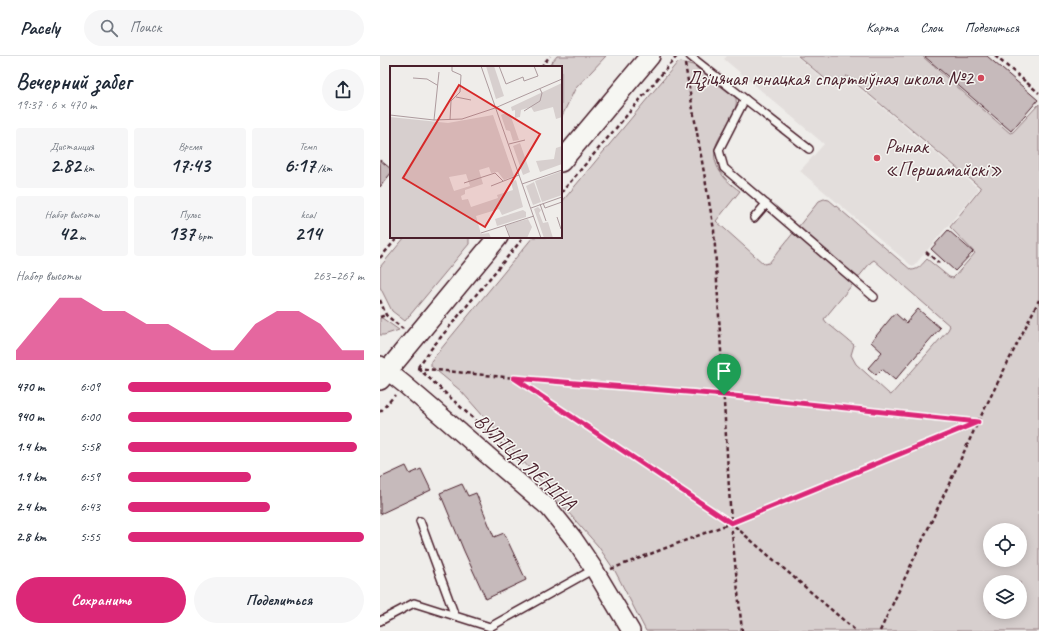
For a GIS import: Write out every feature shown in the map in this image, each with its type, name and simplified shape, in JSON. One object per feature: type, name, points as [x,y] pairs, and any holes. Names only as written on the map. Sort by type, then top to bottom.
[{"type":"main road","points":[[562,161],[650,56]]},
{"type":"main road","points":[[383,372],[497,238]]},
{"type":"street","name":"ВУЛІЦА ЛЕНІНА","points":[[383,372],[549,508],[573,538],[594,569],[631,631]]},
{"type":"lane","points":[[690,56],[809,149]]},
{"type":"lane","points":[[745,98],[719,150],[724,168],[874,297]]},
{"type":"lane","points":[[754,218],[766,204]]},
{"type":"lane","points":[[420,521],[455,616]]},
{"type":"lane","points":[[380,620],[414,603],[490,627],[594,569]]},
{"type":"path","points":[[542,66],[550,56]]},
{"type":"path","points":[[562,193],[677,56]]},
{"type":"path","points":[[995,56],[1039,93]]},
{"type":"path","points":[[685,64],[714,230],[731,523],[742,631]]},
{"type":"path","points":[[380,258],[397,238]]},
{"type":"path","points":[[523,238],[417,368],[514,378],[724,395],[978,422]]},
{"type":"path","points":[[926,252],[938,263]]},
{"type":"path","points":[[380,300],[386,315],[407,331]]},
{"type":"path","points":[[880,631],[978,422],[1039,300]]},
{"type":"path","points":[[380,317],[386,315]]},
{"type":"path","points":[[514,378],[731,523],[856,631]]},
{"type":"path","points":[[380,412],[395,395]]},
{"type":"path","points":[[611,569],[731,523],[978,422]]},
{"type":"shaded area","points":[[557,56],[606,56],[575,89],[562,116],[562,66],[549,66]]},
{"type":"shaded area","name":"Рынак «Першамайскі»","points":[[727,56],[796,56],[835,89],[846,77],[979,189],[913,267],[800,171],[824,144],[724,59]]},
{"type":"shaded area","points":[[798,56],[922,56],[1010,133],[1013,132],[1039,104],[1039,631],[646,631],[615,571],[598,546],[461,391],[431,366],[431,361],[532,238],[562,238],[562,202],[677,63],[681,62],[693,65],[736,98],[736,107],[733,115],[715,147],[715,156],[717,166],[721,174],[740,191],[716,221],[764,264],[769,263],[819,201],[824,199],[829,200],[911,270],[918,268],[927,259],[949,277],[953,278],[975,253],[950,227],[981,189],[980,187],[847,76],[835,87]],"holes":[[[874,260],[950,326],[891,395],[856,364],[851,355],[854,345],[824,319]]]},
{"type":"shaded area","points":[[404,238],[469,238],[469,244],[405,321],[392,311],[380,287],[380,267]]},
{"type":"shaded area","points":[[380,318],[382,318],[399,330],[380,335]]},
{"type":"building","name":"Дзіцячая юнацкая спартыўная школа №2","points":[[924,56],[987,56],[1038,100],[1011,131]]},
{"type":"building","points":[[380,160],[390,168],[390,174],[380,187]]},
{"type":"building","points":[[948,230],[973,252],[955,271],[931,249]]},
{"type":"building","points":[[918,309],[940,328],[895,380],[882,369],[876,375],[868,368],[882,352],[871,342],[895,313],[906,323]]},
{"type":"building","points":[[406,466],[410,474],[421,469],[431,490],[380,514],[380,478]]},
{"type":"building","points":[[462,484],[468,496],[476,493],[494,537],[504,533],[526,580],[486,599],[440,493]]},
{"type":"place","name":"Дзіцячая юнацкая спартыўная школа №2","points":[[981,78]]},
{"type":"place","name":"Рынак «Першамайскі»","points":[[877,158]]},
{"type":"route","points":[[514,378],[724,395],[978,422],[731,523],[514,378]]}]
